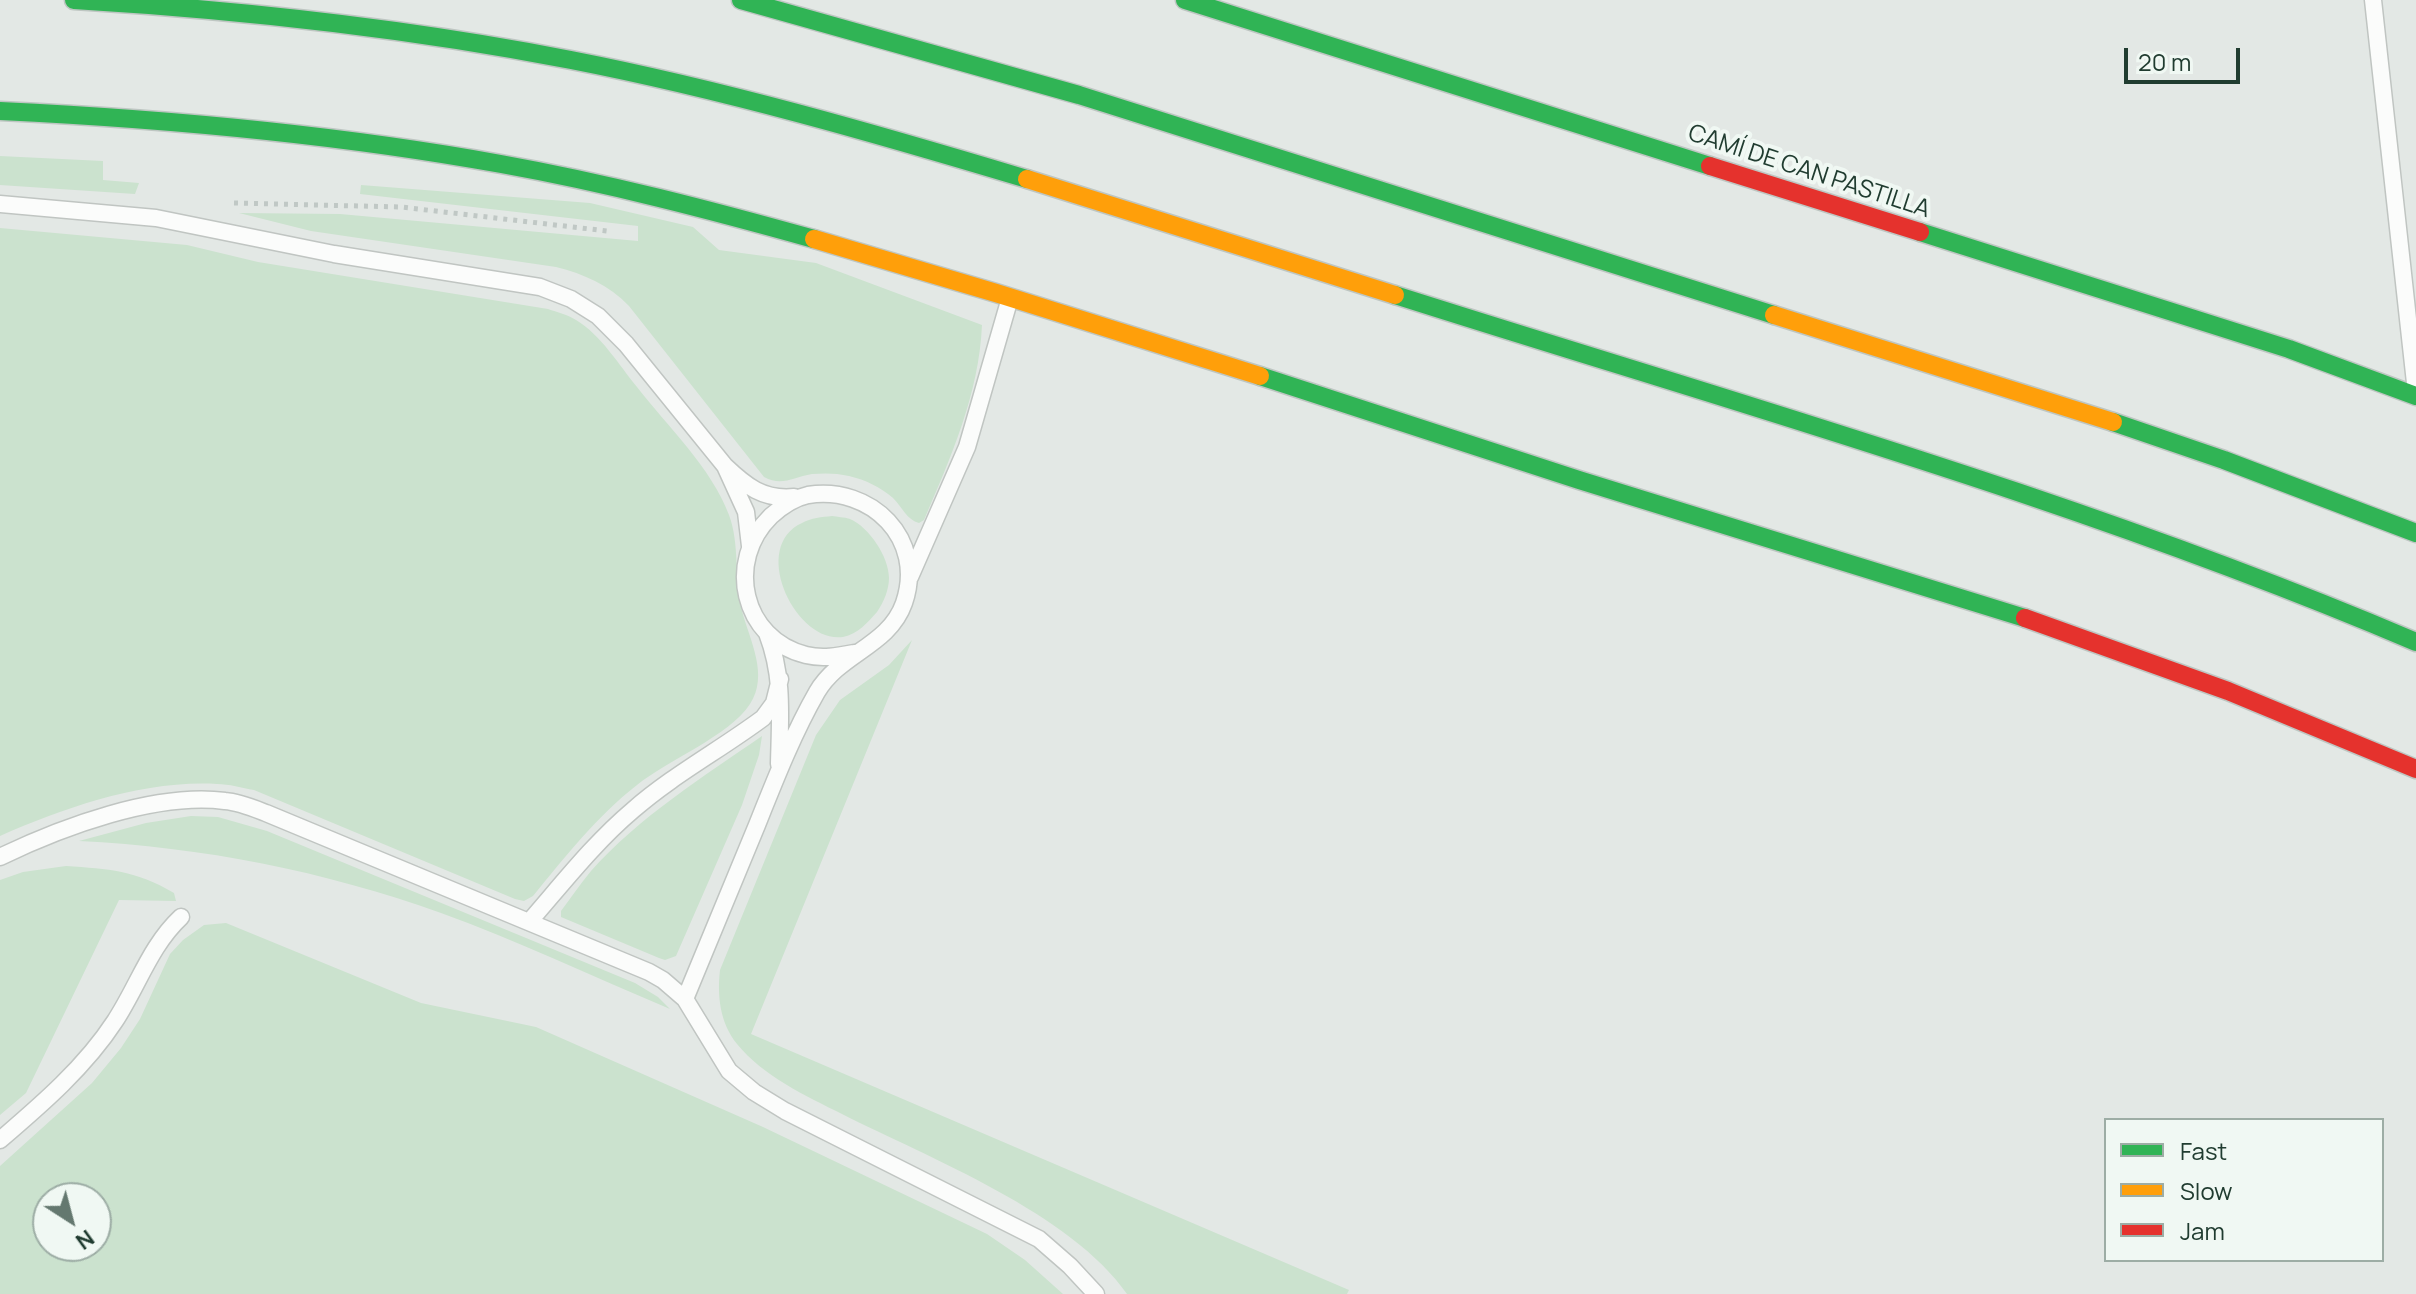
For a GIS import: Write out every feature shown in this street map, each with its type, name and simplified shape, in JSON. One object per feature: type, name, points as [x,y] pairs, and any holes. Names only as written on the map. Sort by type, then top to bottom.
[{"type":"main road","points":[[74,0],[215,10],[426,35],[637,74],[830,121],[1230,242],[2030,497],[2234,567],[2416,642]]},
{"type":"main road","points":[[741,0],[1062,89],[1877,346],[2147,432],[2327,497],[2416,533]]},
{"type":"main road","name":"CAMÍ DE CAN PASTILLA","points":[[1185,0],[2289,349],[2416,395]]},
{"type":"main road","points":[[0,111],[222,126],[372,142],[506,165],[636,192],[743,219],[1202,356],[1538,467],[1913,581],[2161,664],[2416,769]]},
{"type":"lane","points":[[2373,0],[2416,395]]},
{"type":"lane","points":[[0,204],[156,218],[334,254],[540,287],[571,299],[598,316],[626,344],[725,466],[748,487],[764,495],[782,498],[830,493],[856,498],[878,511],[896,530],[907,554],[909,579]]},
{"type":"lane","points":[[685,999],[779,770],[818,692],[832,671],[854,653],[876,641],[893,624],[904,603],[909,579],[967,447],[1010,297]]},
{"type":"lane","points":[[725,466],[746,512],[750,546]]},
{"type":"lane","points":[[779,770],[780,679],[777,658],[766,632],[753,613],[746,591],[744,568],[750,546],[761,526],[780,508],[804,496]]},
{"type":"lane","points":[[766,632],[785,647],[807,655],[831,658],[854,653]]},
{"type":"lane","points":[[529,922],[600,839],[634,809],[665,784],[763,718],[774,703],[780,679]]},
{"type":"lane","points":[[0,857],[58,831],[163,803],[226,801],[266,813],[663,980],[685,999],[729,1071],[754,1092],[785,1111],[1039,1239],[1096,1294]]},
{"type":"lane","points":[[0,1140],[84,1062],[134,991],[152,951],[181,917]]},
{"type":"path","points":[[186,224],[235,203],[401,207],[620,233]]},
{"type":"green space","points":[[0,156],[103,161],[103,180],[139,183],[135,194],[0,185]]},
{"type":"green space","points":[[361,185],[590,203],[693,227],[719,250],[816,263],[982,325],[980,351],[969,400],[924,520],[919,523],[915,521],[888,494],[855,478],[817,474],[782,481],[764,477],[629,306],[613,292],[586,277],[556,267],[311,231],[239,213],[340,214],[638,241],[638,226],[360,194]]},
{"type":"green space","points":[[0,228],[187,245],[258,262],[548,309],[576,320],[609,351],[688,448],[721,497],[732,526],[742,611],[758,670],[758,681],[750,704],[728,727],[622,797],[533,896],[524,901],[254,790],[226,785],[189,784],[133,791],[52,815],[0,836]]},
{"type":"green space","points":[[832,516],[850,519],[871,536],[886,561],[889,578],[886,595],[877,612],[858,630],[843,637],[826,635],[809,626],[785,592],[779,571],[779,552],[787,535],[805,521]]},
{"type":"green space","points":[[912,640],[751,1034],[1349,1290],[1347,1294],[1127,1294],[1102,1265],[1035,1213],[956,1169],[786,1084],[759,1066],[731,1036],[721,1009],[720,970],[816,735],[840,700],[889,665]]},
{"type":"green space","points":[[762,736],[759,755],[742,805],[676,956],[665,960],[659,958],[561,917],[561,911],[610,851],[672,799]]},
{"type":"green space","points":[[191,816],[218,817],[267,831],[635,983],[658,997],[670,1009],[470,924],[352,885],[217,855],[79,841],[146,823]]},
{"type":"green space","points":[[66,866],[134,875],[174,893],[176,901],[119,900],[26,1093],[0,1115],[0,880],[23,872]]},
{"type":"green space","points":[[226,923],[421,1003],[536,1027],[763,1127],[987,1234],[1025,1260],[1063,1294],[0,1294],[0,1166],[92,1083],[121,1048],[140,1019],[170,954],[204,925]]},
{"type":"traffic: fast","points":[[74,0],[324,22],[571,60],[743,99],[1027,179]]},
{"type":"traffic: fast","points":[[741,0],[1079,95],[1774,315]]},
{"type":"traffic: fast","points":[[1185,0],[1710,166]]},
{"type":"traffic: fast","points":[[0,111],[251,129],[439,153],[619,188],[814,239]]},
{"type":"traffic: fast","points":[[1920,232],[2289,349],[2416,396]]},
{"type":"traffic: fast","points":[[1395,295],[2038,499],[2291,591],[2416,642]]},
{"type":"traffic: fast","points":[[1260,376],[1579,480],[2025,618]]},
{"type":"traffic: fast","points":[[2113,422],[2224,460],[2416,533]]},
{"type":"traffic: slow","points":[[1027,179],[1395,295]]},
{"type":"traffic: slow","points":[[814,239],[1260,376]]},
{"type":"traffic: slow","points":[[1774,315],[2113,422]]},
{"type":"traffic: jam","points":[[1710,166],[1920,232]]},
{"type":"traffic: jam","points":[[2025,618],[2228,691],[2416,769]]}]
